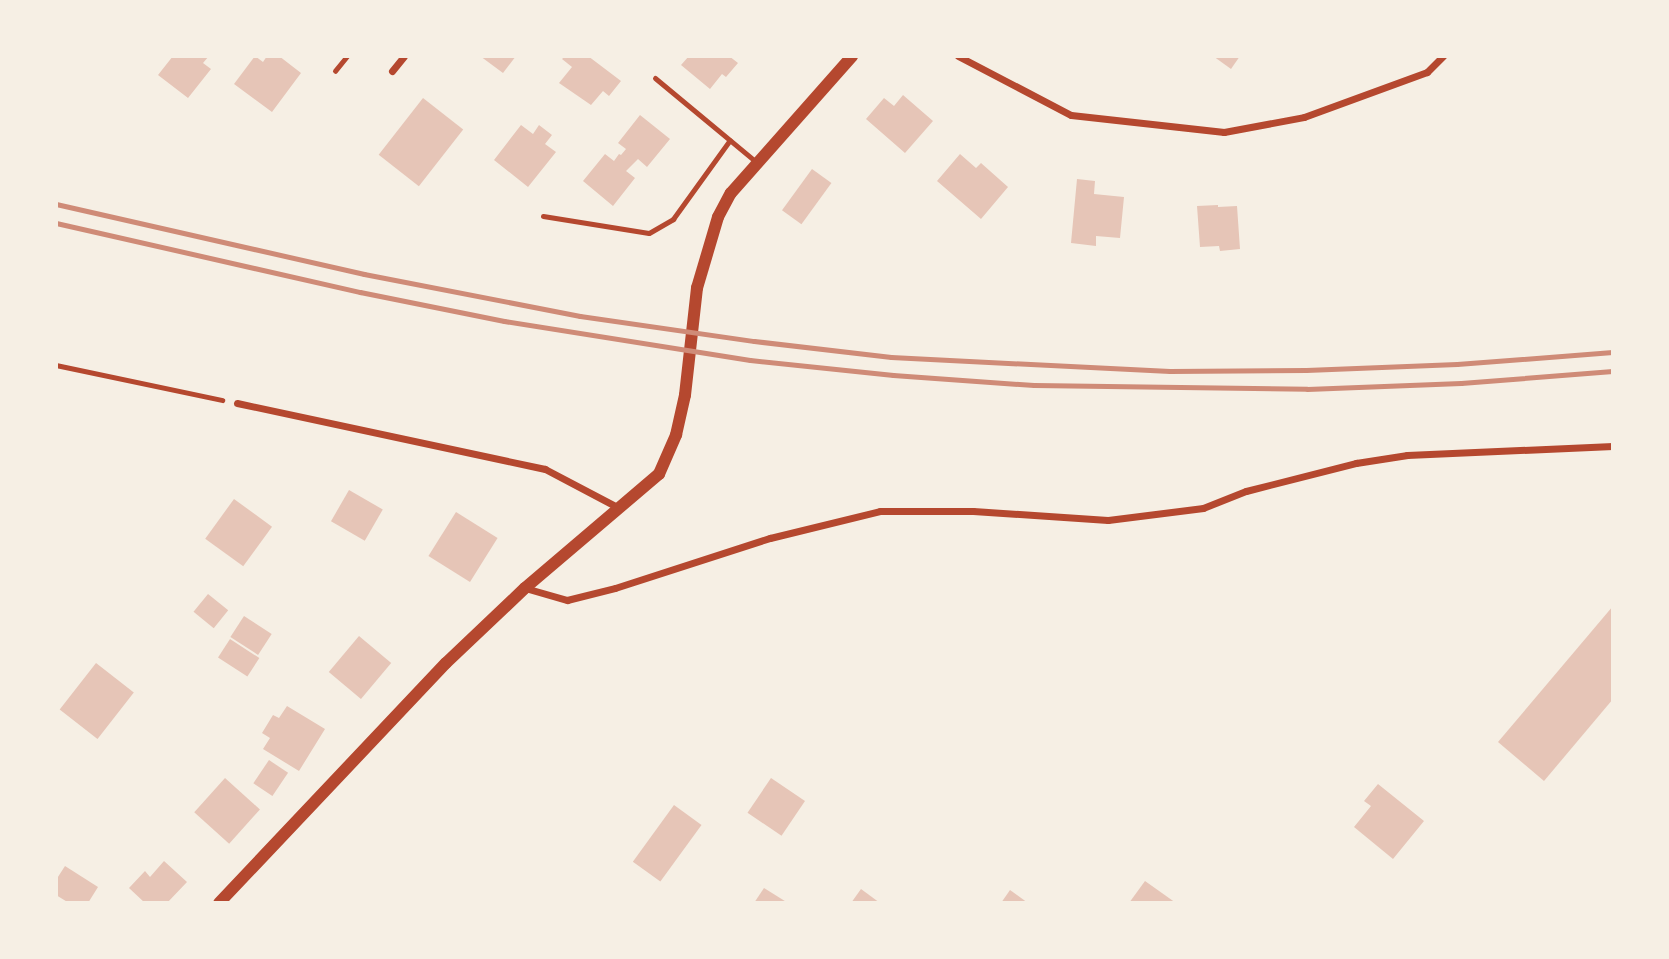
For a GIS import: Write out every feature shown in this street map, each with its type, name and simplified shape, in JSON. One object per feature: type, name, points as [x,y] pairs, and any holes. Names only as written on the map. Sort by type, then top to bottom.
[{"type":"street","points":[[392,71],[404,56]]},
{"type":"street","points":[[219,903],[446,663],[525,587],[659,474],[676,435],[685,395],[697,288],[718,217],[731,193],[756,162],[852,56]]},
{"type":"street","points":[[958,56],[1070,115],[1224,132],[1304,117],[1427,72],[1443,56]]},
{"type":"street","points":[[237,403],[545,469],[620,509]]},
{"type":"street","points":[[525,587],[566,600],[615,588],[770,538],[880,511],[973,511],[1108,520],[1203,508],[1246,491],[1356,463],[1407,455],[1613,446]]},
{"type":"lane","points":[[655,78],[756,162]]},
{"type":"lane","points":[[543,216],[649,233],[673,219],[730,140]]},
{"type":"path","points":[[335,71],[347,56]]},
{"type":"path","points":[[56,365],[237,403]]},
{"type":"building","points":[[173,56],[209,56],[203,63],[211,69],[188,98],[158,75]]},
{"type":"building","points":[[255,56],[263,62],[267,56],[279,56],[301,73],[272,112],[234,84]]},
{"type":"building","points":[[480,56],[516,56],[503,73]]},
{"type":"building","points":[[565,56],[588,56],[621,81],[609,96],[603,91],[591,105],[559,83],[572,67],[562,59]]},
{"type":"building","points":[[689,56],[729,56],[738,63],[726,77],[722,74],[710,89],[681,65]]},
{"type":"building","points":[[1213,56],[1240,56],[1231,69]]},
{"type":"building","points":[[903,95],[933,121],[905,153],[866,119],[884,98],[894,106]]},
{"type":"building","points":[[423,98],[463,129],[419,186],[379,155]]},
{"type":"building","points":[[640,115],[670,139],[647,167],[638,159],[626,171],[635,178],[613,206],[583,181],[605,154],[614,161],[621,155],[626,149],[618,143]]},
{"type":"building","points":[[521,125],[533,134],[539,125],[552,135],[545,144],[556,152],[528,187],[494,160]]},
{"type":"building","points":[[960,154],[976,168],[981,163],[1008,187],[981,219],[937,181]]},
{"type":"building","points":[[812,169],[831,183],[801,224],[782,210]]},
{"type":"building","points":[[1077,179],[1095,181],[1094,194],[1124,197],[1120,238],[1096,236],[1096,246],[1071,243]]},
{"type":"building","points":[[1197,206],[1237,206],[1240,249],[1220,251],[1219,246],[1200,247]]},
{"type":"building","points":[[349,490],[383,510],[365,541],[331,521]]},
{"type":"building","points":[[234,499],[272,527],[243,566],[205,539]]},
{"type":"building","points":[[456,512],[498,538],[470,582],[428,556]]},
{"type":"building","points":[[208,594],[228,610],[214,628],[194,612]]},
{"type":"building","points":[[1613,606],[1613,699],[1544,781],[1498,742]]},
{"type":"building","points":[[244,616],[272,634],[258,655],[230,637]]},
{"type":"building","points":[[359,636],[391,663],[361,699],[329,672]]},
{"type":"building","points":[[230,639],[259,658],[247,677],[218,657]]},
{"type":"building","points":[[96,663],[134,693],[98,739],[60,709]]},
{"type":"building","points":[[287,706],[325,729],[299,771],[263,749],[270,738],[262,733],[273,715],[279,718]]},
{"type":"building","points":[[269,760],[288,773],[272,796],[253,783]]},
{"type":"building","points":[[225,778],[260,809],[229,844],[194,812]]},
{"type":"building","points":[[771,778],[805,801],[782,836],[748,813]]},
{"type":"building","points":[[1378,784],[1424,821],[1393,859],[1354,827],[1371,806],[1364,801]]},
{"type":"building","points":[[674,805],[702,825],[660,882],[633,862]]},
{"type":"building","points":[[164,861],[187,882],[167,903],[145,903],[129,888],[145,871],[150,877]]},
{"type":"building","points":[[65,866],[98,887],[88,903],[69,903],[56,895],[56,880]]},
{"type":"building","points":[[1145,881],[1176,903],[1129,903]]},
{"type":"building","points":[[764,888],[788,903],[754,903]]},
{"type":"building","points":[[861,889],[880,903],[851,903]]},
{"type":"building","points":[[1010,890],[1028,903],[1001,903]]},
{"type":"railway","points":[[56,204],[364,274],[580,316],[891,357],[1170,371],[1306,370],[1457,364],[1613,352]]},
{"type":"railway","points":[[56,223],[360,292],[504,321],[750,360],[893,375],[1034,385],[1307,389],[1461,383],[1613,371]]}]
